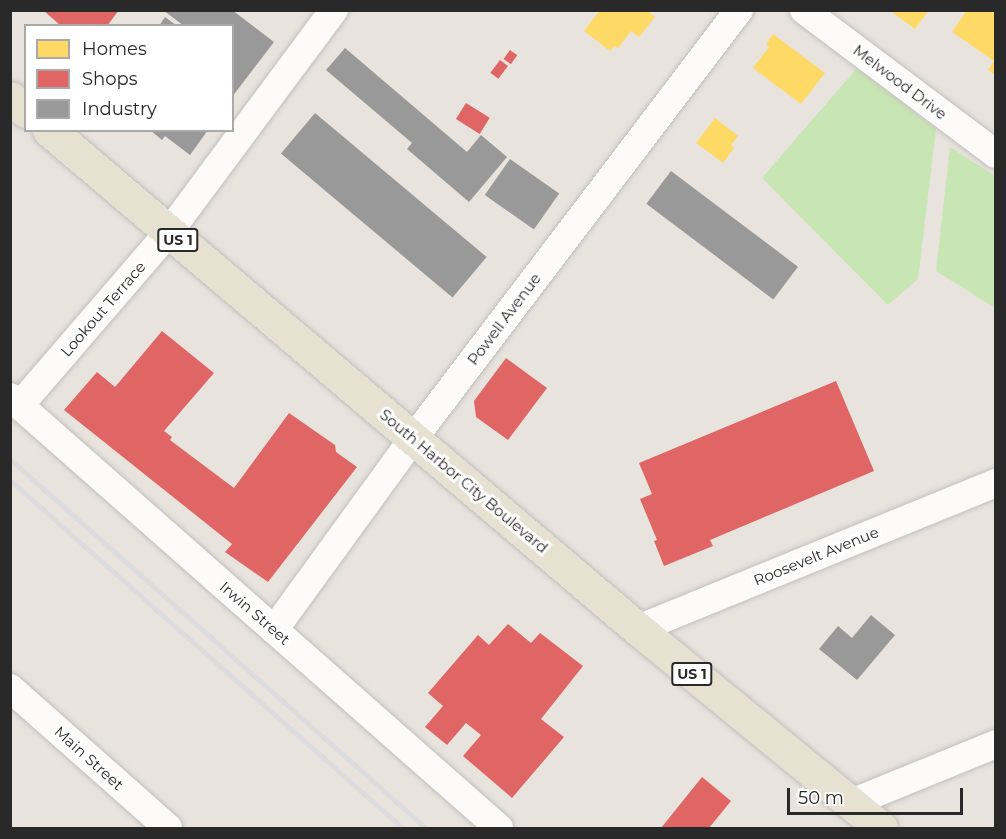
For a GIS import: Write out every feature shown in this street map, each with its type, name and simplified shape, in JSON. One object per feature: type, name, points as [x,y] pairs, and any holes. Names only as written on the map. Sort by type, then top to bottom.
[{"type":"main road","points":[[10,98],[24,109]]},
{"type":"main road","name":"South Harbor City Boulevard","points":[[51,132],[638,629],[881,828]]},
{"type":"street","name":"Lookout Terrace","points":[[15,401],[169,232],[334,10]]},
{"type":"street","name":"Powell Avenue","points":[[274,630],[413,439],[739,10]]},
{"type":"street","name":"Melwood Drive","points":[[804,10],[996,154]]},
{"type":"street","name":"Irwin Street","points":[[15,401],[500,828]]},
{"type":"street","name":"Roosevelt Avenue","points":[[638,629],[996,483]]},
{"type":"street","name":"Main Street","points":[[10,688],[168,828]]},
{"type":"street","points":[[849,804],[996,744]]},
{"type":"green space","points":[[857,68],[936,129],[918,279],[888,305],[762,178]]},
{"type":"green space","points":[[950,147],[995,176],[995,308],[936,271]]},
{"type":"building: Homes","points":[[600,10],[647,10],[655,17],[639,37],[631,31],[618,48],[614,46],[610,51],[584,31]]},
{"type":"building: Homes","points":[[889,10],[929,10],[915,29]]},
{"type":"building: Homes","points":[[967,10],[996,10],[996,75],[988,70],[994,61],[952,32]]},
{"type":"building: Homes","points":[[773,34],[825,73],[801,104],[753,68],[769,47],[766,44]]},
{"type":"building: Homes","points":[[715,118],[738,136],[731,145],[734,148],[723,163],[696,143]]},
{"type":"building: Shops","points":[[43,10],[119,10],[108,24],[59,24]]},
{"type":"building: Shops","points":[[510,50],[517,55],[511,64],[504,59]]},
{"type":"building: Shops","points":[[500,60],[508,66],[498,79],[490,73]]},
{"type":"building: Shops","points":[[466,103],[490,118],[480,134],[456,119]]},
{"type":"building: Shops","points":[[162,331],[214,373],[164,431],[172,437],[170,440],[234,488],[289,413],[335,445],[336,452],[357,467],[268,582],[225,552],[232,544],[64,410],[97,372],[115,387]]},
{"type":"building: Shops","points":[[506,358],[547,388],[508,440],[476,417],[474,401]]},
{"type":"building: Shops","points":[[836,381],[874,471],[710,540],[713,546],[664,566],[654,541],[657,540],[640,499],[652,494],[639,463]]},
{"type":"building: Shops","points":[[508,624],[531,643],[540,633],[583,666],[541,719],[564,737],[512,798],[463,756],[481,735],[466,723],[447,745],[425,727],[443,706],[428,693],[478,635],[489,645]]},
{"type":"building: Shops","points":[[702,777],[731,801],[709,828],[661,828]]},
{"type":"building: Industry","points":[[163,10],[232,10],[274,42],[234,94],[234,24],[181,24]]},
{"type":"building: Industry","points":[[165,17],[174,24],[160,24]]},
{"type":"building: Industry","points":[[345,48],[467,152],[481,135],[507,157],[469,202],[407,149],[412,143],[326,70]]},
{"type":"building: Industry","points":[[315,113],[487,257],[453,298],[281,154]]},
{"type":"building: Industry","points":[[152,132],[207,132],[190,155],[165,136],[162,140]]},
{"type":"building: Industry","points":[[510,159],[559,193],[534,229],[485,195]]},
{"type":"building: Industry","points":[[671,171],[798,267],[773,299],[646,204]]},
{"type":"building: Industry","points":[[871,615],[895,635],[857,680],[819,649],[838,626],[852,638]]},
{"type":"railway","points":[[10,459],[426,828]]},
{"type":"railway","points":[[10,480],[403,828]]}]
